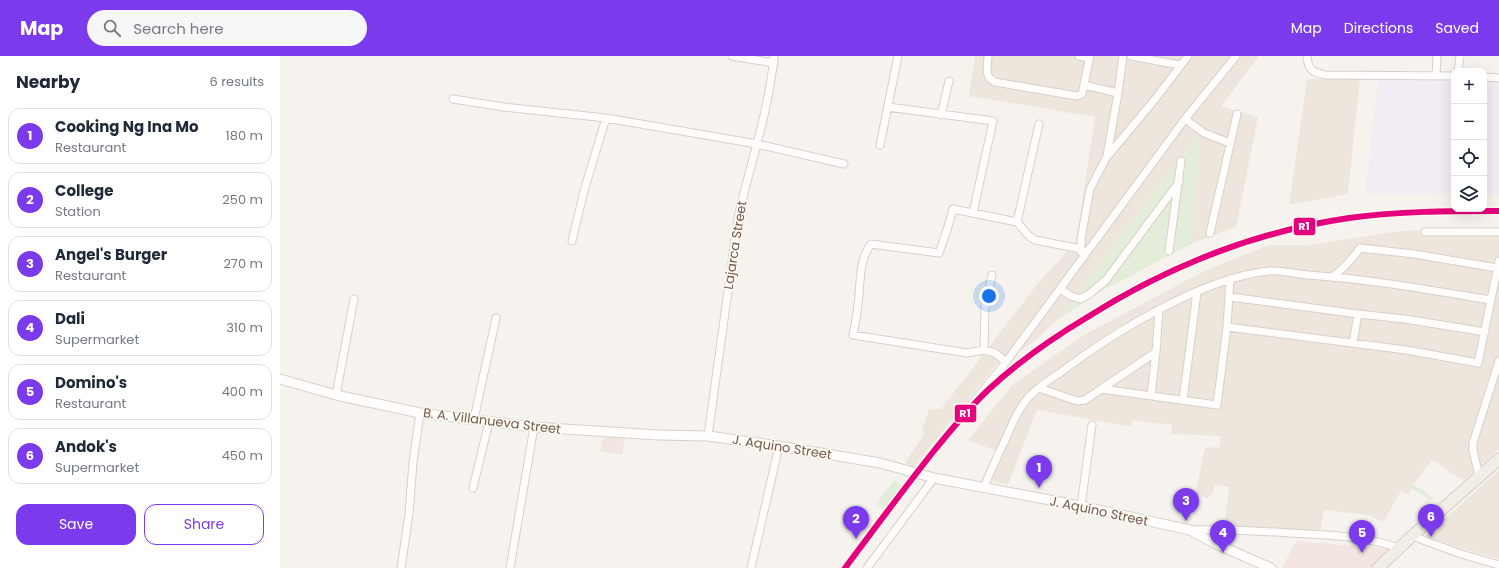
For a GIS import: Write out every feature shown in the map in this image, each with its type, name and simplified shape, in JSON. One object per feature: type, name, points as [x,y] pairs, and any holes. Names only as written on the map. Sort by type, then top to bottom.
[{"type":"main road","points":[[1378,568],[1499,459]]},
{"type":"street","points":[[732,56],[774,59]]},
{"type":"street","points":[[880,145],[898,56]]},
{"type":"street","points":[[988,56],[987,72],[989,78],[995,82],[1077,96],[1082,94],[1089,57],[1079,56]]},
{"type":"street","points":[[1106,158],[1123,56]]},
{"type":"street","points":[[1131,56],[1180,65]]},
{"type":"street","points":[[1082,259],[1081,239],[1090,189],[1106,158],[1156,98],[1188,56]]},
{"type":"street","points":[[916,473],[1006,362],[1185,119],[1236,56]]},
{"type":"street","points":[[1308,56],[1308,63],[1311,70],[1325,75],[1451,76]]},
{"type":"street","points":[[1436,75],[1437,56]]},
{"type":"street","points":[[1458,68],[1460,56]]},
{"type":"street","name":"Lajarca Street","points":[[708,436],[738,218],[769,93],[774,59]]},
{"type":"street","points":[[1487,77],[1499,78]]},
{"type":"street","points":[[942,114],[949,81]]},
{"type":"street","points":[[1084,85],[1118,93]]},
{"type":"street","points":[[453,99],[504,107],[606,118],[757,144],[844,164]]},
{"type":"street","points":[[888,107],[993,121],[973,213]]},
{"type":"street","points":[[1210,233],[1237,114]]},
{"type":"street","points":[[572,241],[584,191],[606,118]]},
{"type":"street","points":[[1185,119],[1204,133],[1230,142]]},
{"type":"street","points":[[1017,222],[1039,124]]},
{"type":"street","points":[[1169,251],[1181,161]]},
{"type":"street","points":[[1060,289],[1071,296],[1080,299],[1088,295],[1106,280],[1179,182]]},
{"type":"street","points":[[1006,362],[995,352],[984,350],[967,353],[853,335],[858,304],[859,282],[865,252],[871,244],[938,253],[953,209],[1017,222],[1029,236],[1035,240],[1081,249]]},
{"type":"street","points":[[1425,232],[1499,232]]},
{"type":"street","points":[[1227,327],[1406,350],[1478,363],[1498,264],[1360,248],[1349,263],[1332,277]]},
{"type":"street","points":[[984,488],[1011,427],[1023,404],[1030,396],[1071,364],[1112,337],[1159,310],[1197,292],[1230,279],[1270,271],[1410,287],[1490,300]]},
{"type":"street","points":[[984,350],[985,305],[992,275]]},
{"type":"street","points":[[1101,389],[1217,405],[1227,327],[1230,279]]},
{"type":"street","points":[[1183,400],[1197,292]]},
{"type":"street","points":[[1230,297],[1405,319],[1485,332]]},
{"type":"street","points":[[336,394],[354,299]]},
{"type":"street","points":[[1151,395],[1159,310]]},
{"type":"street","points":[[1353,343],[1358,314]]},
{"type":"street","points":[[474,419],[496,318]]},
{"type":"street","points":[[1040,388],[1077,401],[1085,400],[1156,352]]},
{"type":"street","points":[[1479,476],[1473,450],[1473,443],[1499,361]]},
{"type":"street","name":"B. A. Villanueva Street","points":[[280,379],[336,394],[420,413],[534,427],[643,435],[708,436]]},
{"type":"street","points":[[401,568],[409,514],[413,462],[420,413]]},
{"type":"street","points":[[473,488],[489,422]]},
{"type":"street","points":[[1081,506],[1092,425]]},
{"type":"street","points":[[510,568],[534,427]]},
{"type":"street","name":"J. Aquino Street","points":[[708,436],[880,463],[934,478],[1081,506],[1190,530],[1216,544],[1271,568]]},
{"type":"street","points":[[751,568],[779,446]]},
{"type":"street","points":[[867,568],[934,478]]},
{"type":"street","points":[[1190,530],[1231,530],[1319,535],[1363,540],[1399,548]]},
{"type":"street","points":[[1412,536],[1461,554],[1499,565]]},
{"type":"shaded area","points":[[975,56],[1259,56],[1221,106],[1258,117],[1236,227],[1191,244],[1200,133],[1056,321],[1035,341],[996,365],[913,468],[905,462],[925,433],[922,430],[929,409],[941,409],[1039,282],[1076,242],[1095,117],[969,96]]},
{"type":"shaded area","points":[[1307,79],[1360,79],[1348,194],[1289,205]]},
{"type":"shaded area","points":[[1378,80],[1451,80],[1451,194],[1365,194]]},
{"type":"shaded area","points":[[1487,81],[1499,81],[1499,194],[1487,194]]},
{"type":"shaded area","points":[[1499,229],[1499,449],[1464,481],[1432,460],[1414,484],[1408,495],[1401,491],[1383,522],[1369,515],[1324,510],[1320,533],[1224,528],[1229,487],[1214,485],[1212,495],[1209,495],[1208,498],[1195,495],[1205,448],[1219,447],[1221,436],[1171,434],[1172,425],[1133,420],[1132,426],[1127,426],[1037,410],[1008,485],[985,479],[996,451],[968,440],[1013,384],[1084,335],[1204,271],[1268,245],[1308,245],[1400,231]]},
{"type":"shaded area","points":[[604,436],[625,437],[622,455],[600,451]]},
{"type":"shaded area","points":[[1499,470],[1499,559],[1463,549],[1426,536]]},
{"type":"shaded area","points":[[1297,541],[1391,549],[1371,568],[1281,568]]},
{"type":"green space","points":[[1201,132],[1191,244],[1100,292],[1056,321]]},
{"type":"green space","points":[[894,480],[903,486],[885,510],[876,504]]},
{"type":"green space","points":[[1409,483],[1425,491],[1433,498],[1430,501],[1423,495],[1407,486]]},
{"type":"transit line","name":"R1","points":[[845,568],[959,420],[999,380],[1035,351],[1073,326],[1148,282],[1180,267],[1245,242],[1314,224],[1386,214],[1443,211],[1499,211]]},
{"type":"place","name":"Cooking Ng Ina Mo","points":[[1039,488]]},
{"type":"place","name":"Angel's Burger","points":[[1186,521]]},
{"type":"place","name":"Andok's","points":[[1431,537]]},
{"type":"place","name":"College","points":[[856,539]]},
{"type":"place","name":"Dali","points":[[1223,553]]},
{"type":"place","name":"Domino's","points":[[1362,553]]}]
